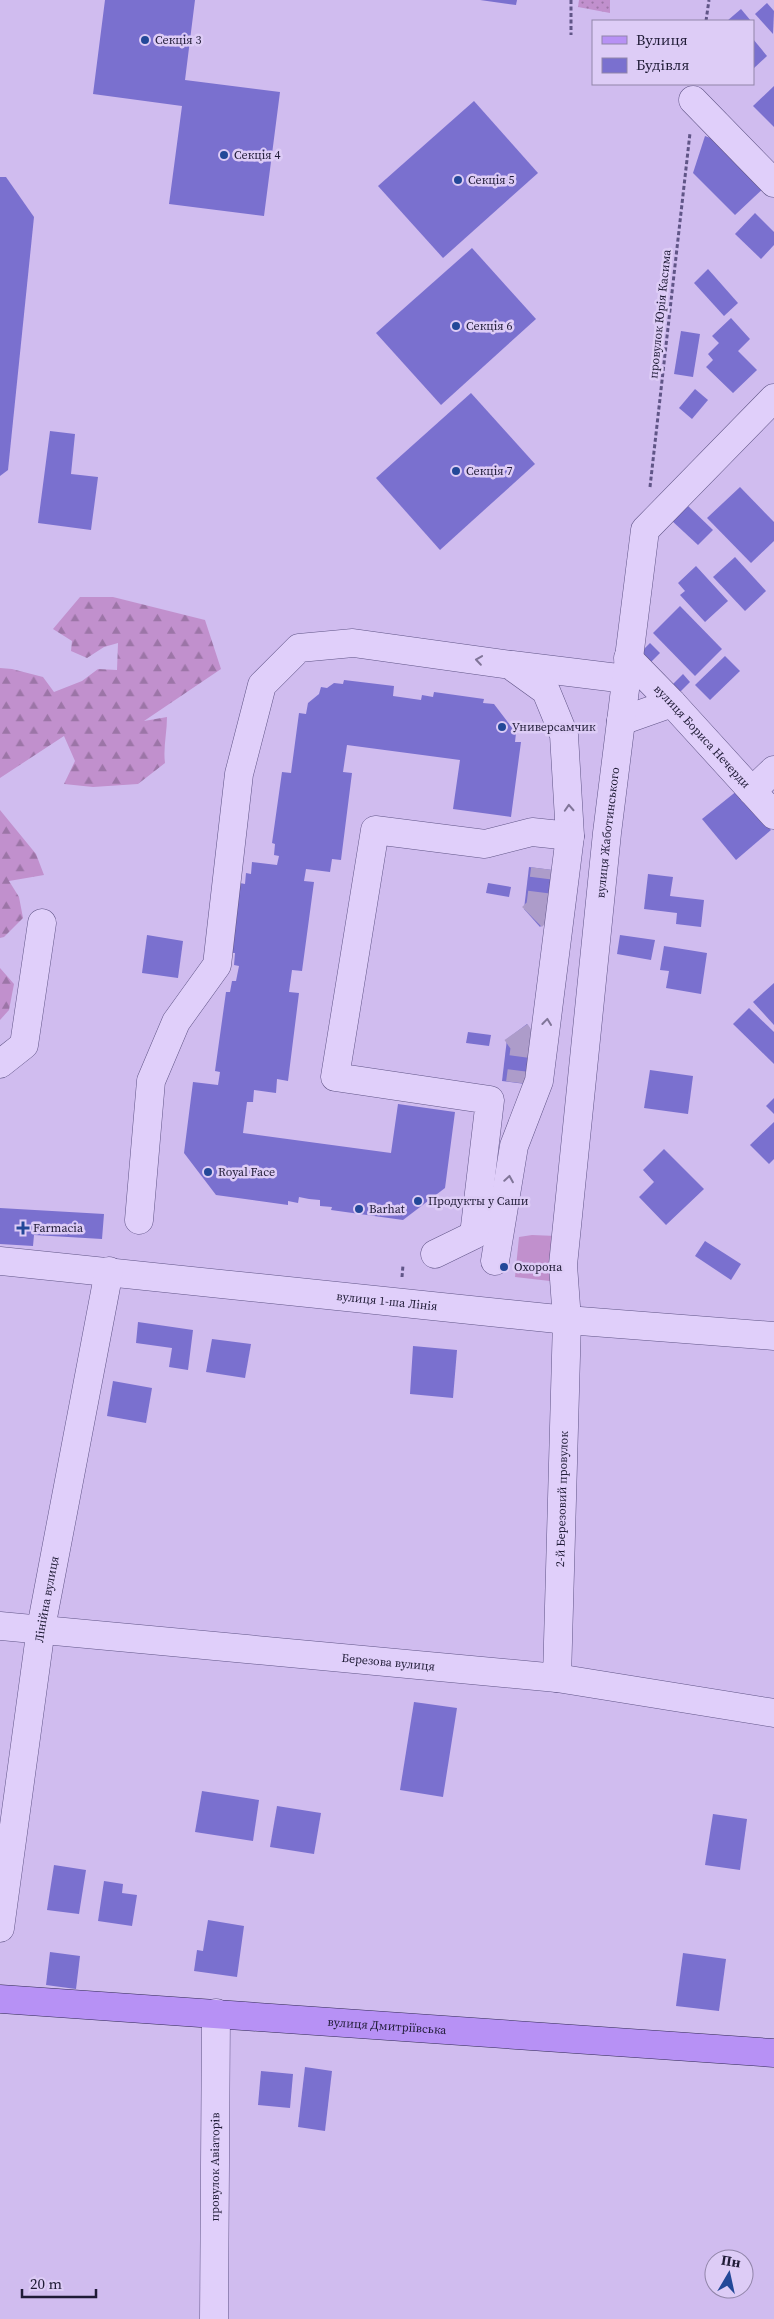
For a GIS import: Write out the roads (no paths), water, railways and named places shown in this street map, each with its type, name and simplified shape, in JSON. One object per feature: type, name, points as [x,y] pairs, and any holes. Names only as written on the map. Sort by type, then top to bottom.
[{"type":"main road","name":"вулиця Дмитріївська","points":[[0,1999],[774,2053]]},
{"type":"street","points":[[694,100],[774,183]]},
{"type":"street","name":"вулиця Жаботинського","points":[[567,1320],[563,1265],[607,833],[645,530],[774,398]]},
{"type":"street","points":[[138,1220],[151,1081],[176,1022],[217,965],[239,774],[262,686],[299,648],[353,643],[510,665],[627,669]]},
{"type":"street","points":[[495,1261],[514,1146],[539,1081],[569,844],[564,735],[546,691],[510,665]]},
{"type":"street","name":"вулиця Бориса Нечерди","points":[[627,669],[672,704],[774,815]]},
{"type":"street","points":[[621,722],[672,704]]},
{"type":"street","points":[[752,791],[774,770]]},
{"type":"street","points":[[435,1254],[474,1235],[490,1100],[335,1077],[375,830],[485,844],[532,832],[569,844]]},
{"type":"street","points":[[545,869],[569,844]]},
{"type":"street","points":[[0,1064],[24,1045],[42,923]]},
{"type":"street","points":[[520,1083],[524,1120]]},
{"type":"street","name":"вулиця 1-ша Лінія","points":[[0,1261],[567,1320],[774,1336]]},
{"type":"street","name":"Лінійна вулиця","points":[[0,1928],[41,1628],[109,1271]]},
{"type":"street","name":"2-й Березовий провулок","points":[[557,1678],[567,1320]]},
{"type":"street","name":"Березова вулиця","points":[[0,1626],[41,1628],[557,1678],[774,1713]]},
{"type":"street","name":"провулок Авіаторів","points":[[214,2319],[216,2013]]},
{"type":"tunnel","points":[[532,917],[540,909],[545,869]]},
{"type":"tunnel","points":[[516,1032],[525,1045],[520,1083]]},
{"type":"place","name":"Секція 3","points":[[145,40]]},
{"type":"place","name":"Секція 4","points":[[224,155]]},
{"type":"place","name":"Секція 5","points":[[458,180]]},
{"type":"place","name":"Секція 6","points":[[456,326]]},
{"type":"place","name":"Секція 7","points":[[456,471]]},
{"type":"place","name":"Универсамчик","points":[[502,727]]},
{"type":"place","name":"Royal Face","points":[[208,1172]]},
{"type":"place","name":"Продукты у Саши","points":[[418,1201]]},
{"type":"place","name":"Barhat","points":[[359,1209]]},
{"type":"place","name":"Farmacia","points":[[23,1228]]},
{"type":"place","name":"Охорона","points":[[504,1267]]}]
